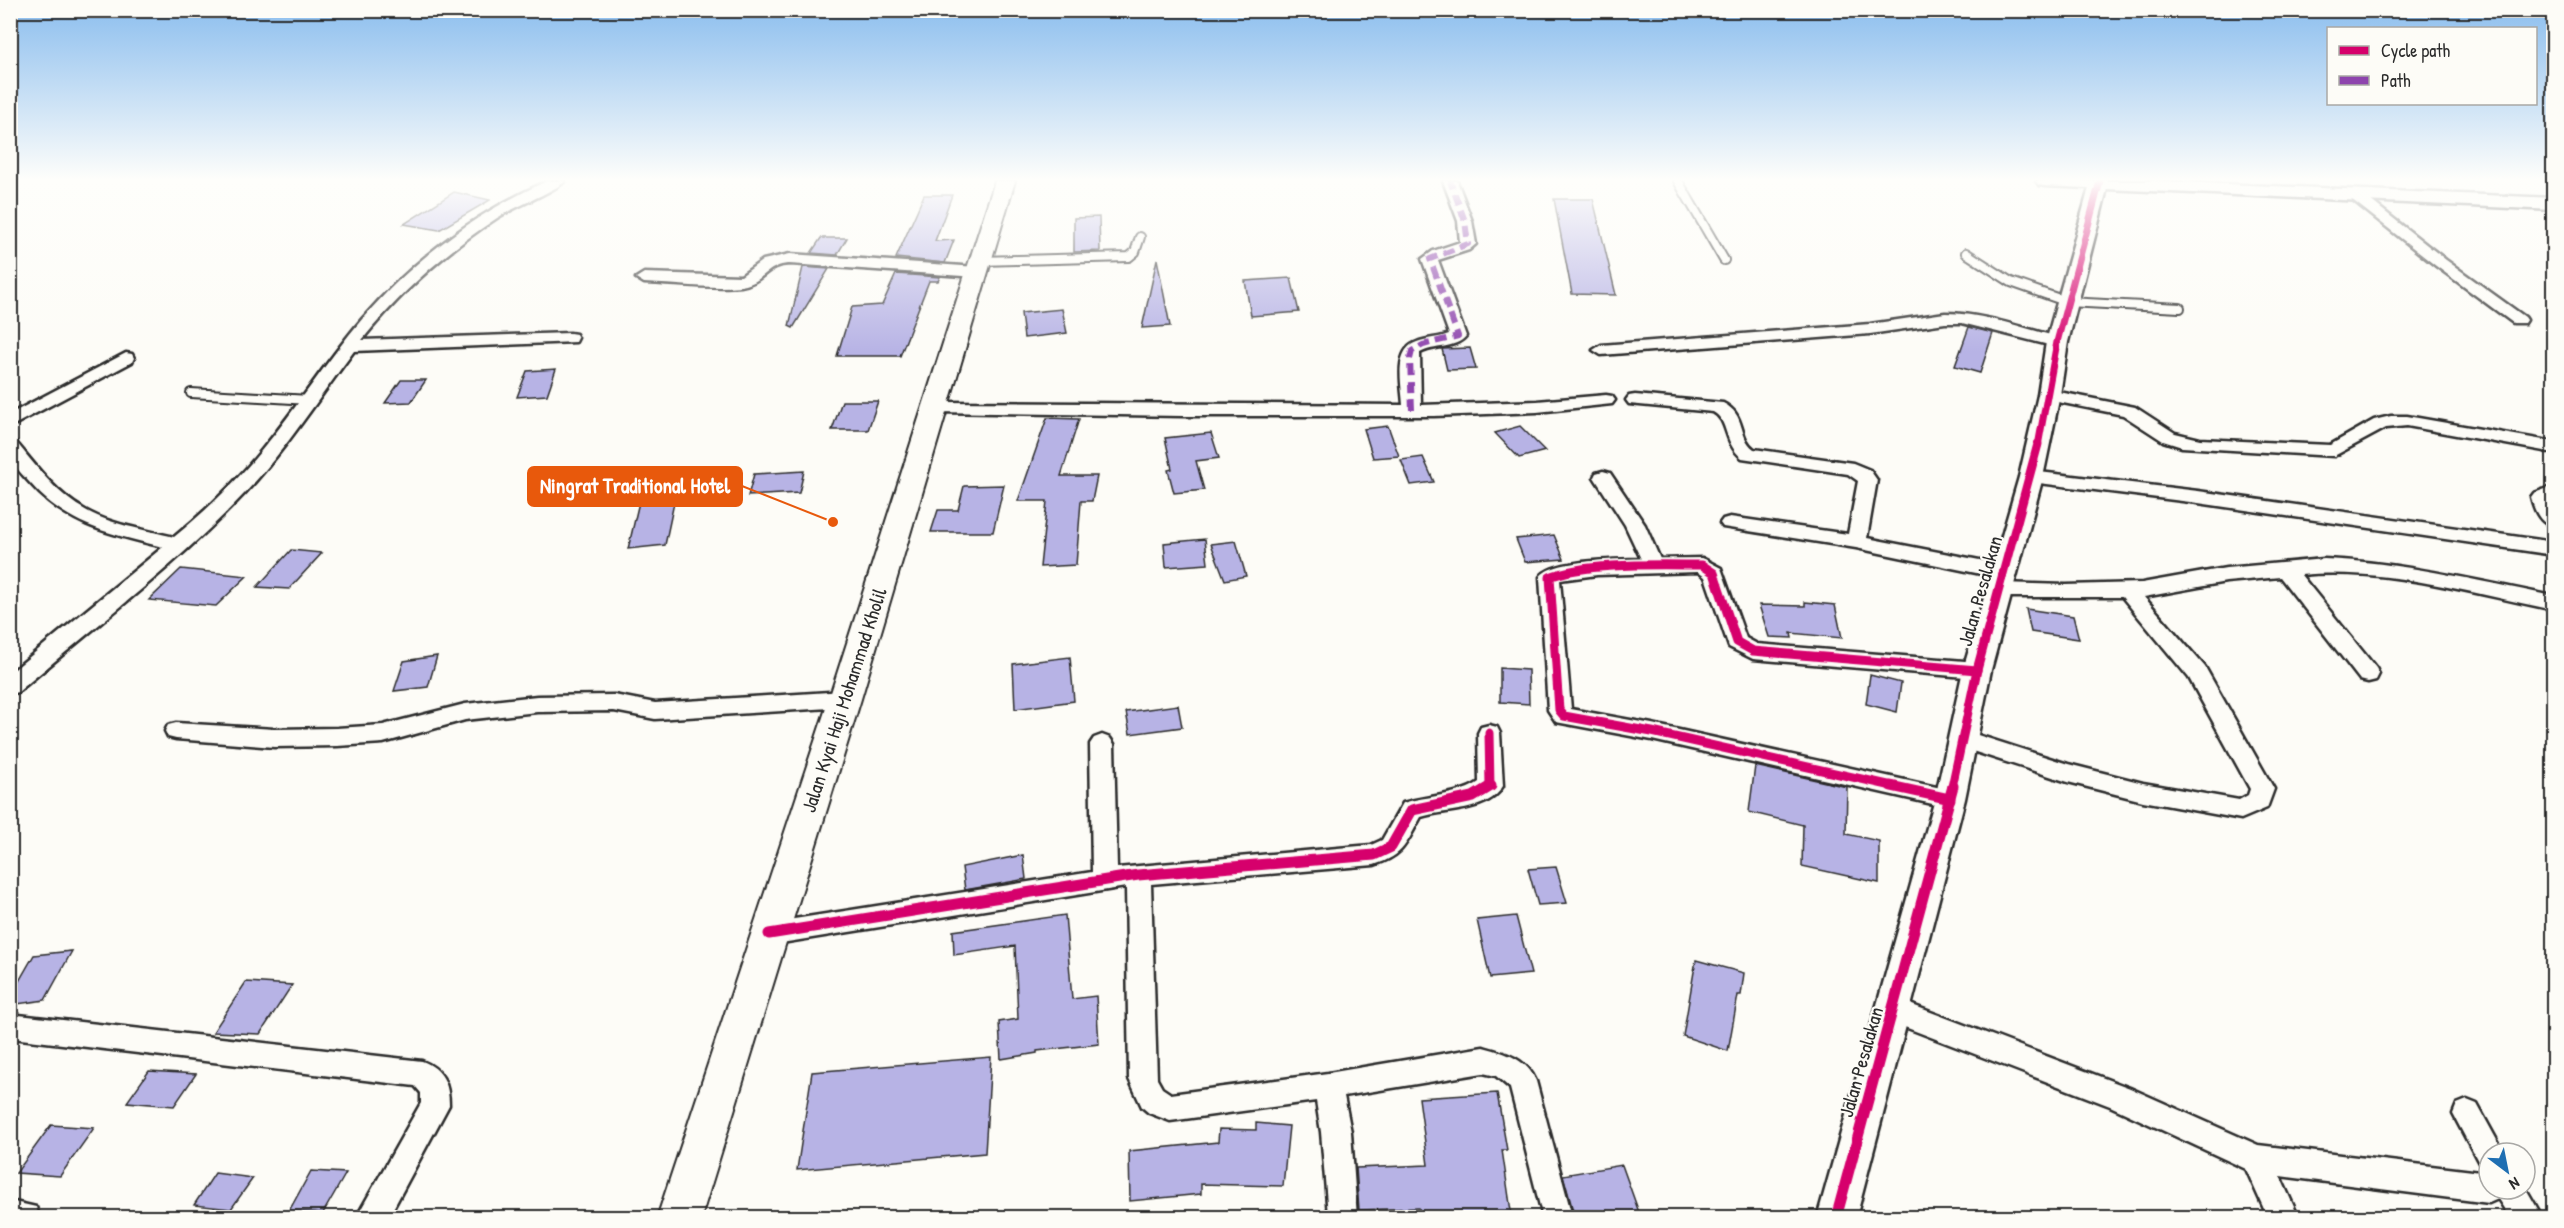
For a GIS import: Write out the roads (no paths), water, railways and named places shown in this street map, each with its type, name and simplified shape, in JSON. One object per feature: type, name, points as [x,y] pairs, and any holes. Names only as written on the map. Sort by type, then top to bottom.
[{"type":"main road","name":"Jalan Kyai Haji Mohammad Kholil","points":[[679,1218],[845,699],[988,238]]},
{"type":"street","points":[[10,686],[179,544],[240,488],[276,445],[349,346],[407,279],[455,238]]},
{"type":"street","points":[[1412,410],[1410,359],[1412,351],[1426,344],[1450,340],[1458,336],[1430,259],[1438,254],[1462,248],[1467,244],[1468,238]]},
{"type":"street","name":"Jalan Pesalakan","points":[[1836,1218],[1950,799],[1977,670],[2031,477],[2049,395],[2057,342],[2085,238]]},
{"type":"street","points":[[2410,238],[2519,320]]},
{"type":"street","points":[[644,278],[741,282],[755,277],[765,265],[775,261],[794,259],[979,267]]},
{"type":"street","points":[[1601,350],[1859,330],[1946,318],[1992,325],[2057,342]]},
{"type":"street","points":[[349,346],[570,338]]},
{"type":"street","points":[[10,422],[126,358]]},
{"type":"street","points":[[2049,395],[2129,411],[2169,437],[2182,442],[2200,444],[2334,450],[2380,424],[2391,421],[2408,421],[2553,448]]},
{"type":"street","points":[[936,407],[1107,411],[1412,410],[1541,406],[1606,400]]},
{"type":"street","points":[[1635,400],[1727,410],[1731,416],[1738,445],[1749,454],[1853,469],[1863,474],[1868,480],[1856,542]]},
{"type":"street","points":[[10,446],[34,476],[65,506],[95,522],[179,544]]},
{"type":"street","points":[[1604,477],[1635,525],[1654,567]]},
{"type":"street","points":[[2031,477],[2198,497],[2553,549]]},
{"type":"street","points":[[2553,492],[2541,498],[2543,508],[2553,521]]},
{"type":"street","points":[[1730,523],[1856,542],[2002,581],[2127,591],[2226,575],[2324,566],[2359,567],[2430,578],[2553,603]]},
{"type":"street","points":[[1950,799],[1652,732],[1564,716],[1559,710],[1550,577],[1553,573],[1569,571],[1702,565],[1714,573],[1737,642],[1753,651],[1977,670]]},
{"type":"street","points":[[2285,569],[2368,674]]},
{"type":"street","points":[[1962,739],[2068,773],[2143,792],[2241,810],[2259,801],[2262,789],[2197,673],[2127,591]]},
{"type":"street","points":[[176,731],[274,738],[337,737],[383,734],[465,712],[537,704],[614,703],[655,711],[676,711],[845,699]]},
{"type":"street","points":[[769,934],[1138,874],[1374,855],[1391,847],[1412,810],[1469,798],[1491,786],[1489,733]]},
{"type":"street","points":[[1102,744],[1105,880]]},
{"type":"street","points":[[1138,874],[1143,1079],[1147,1093],[1155,1102],[1170,1108],[1328,1086],[1483,1060],[1504,1065],[1522,1081],[1556,1209]]},
{"type":"street","points":[[1894,1010],[2120,1097],[2256,1159],[2477,1186]]},
{"type":"street","points":[[12,1026],[422,1074],[435,1088],[435,1105],[371,1218]]},
{"type":"street","points":[[1328,1086],[1336,1132],[1343,1215]]},
{"type":"street","points":[[2467,1114],[2482,1141]]},
{"type":"street","points":[[2256,1159],[2284,1218]]},
{"type":"street","points":[[2512,1201],[2528,1218]]},
{"type":"street","points":[[10,1216],[25,1218]]},
{"type":"lane","points":[[979,267],[1129,257],[1135,252],[1140,238]]},
{"type":"lane","points":[[1712,238],[1724,260]]},
{"type":"lane","points":[[1966,253],[2023,288],[2068,302],[2180,308]]},
{"type":"lane","points":[[191,393],[309,400]]},
{"type":"place","name":"Ningrat Traditional Hotel","points":[[833,522]]}]
